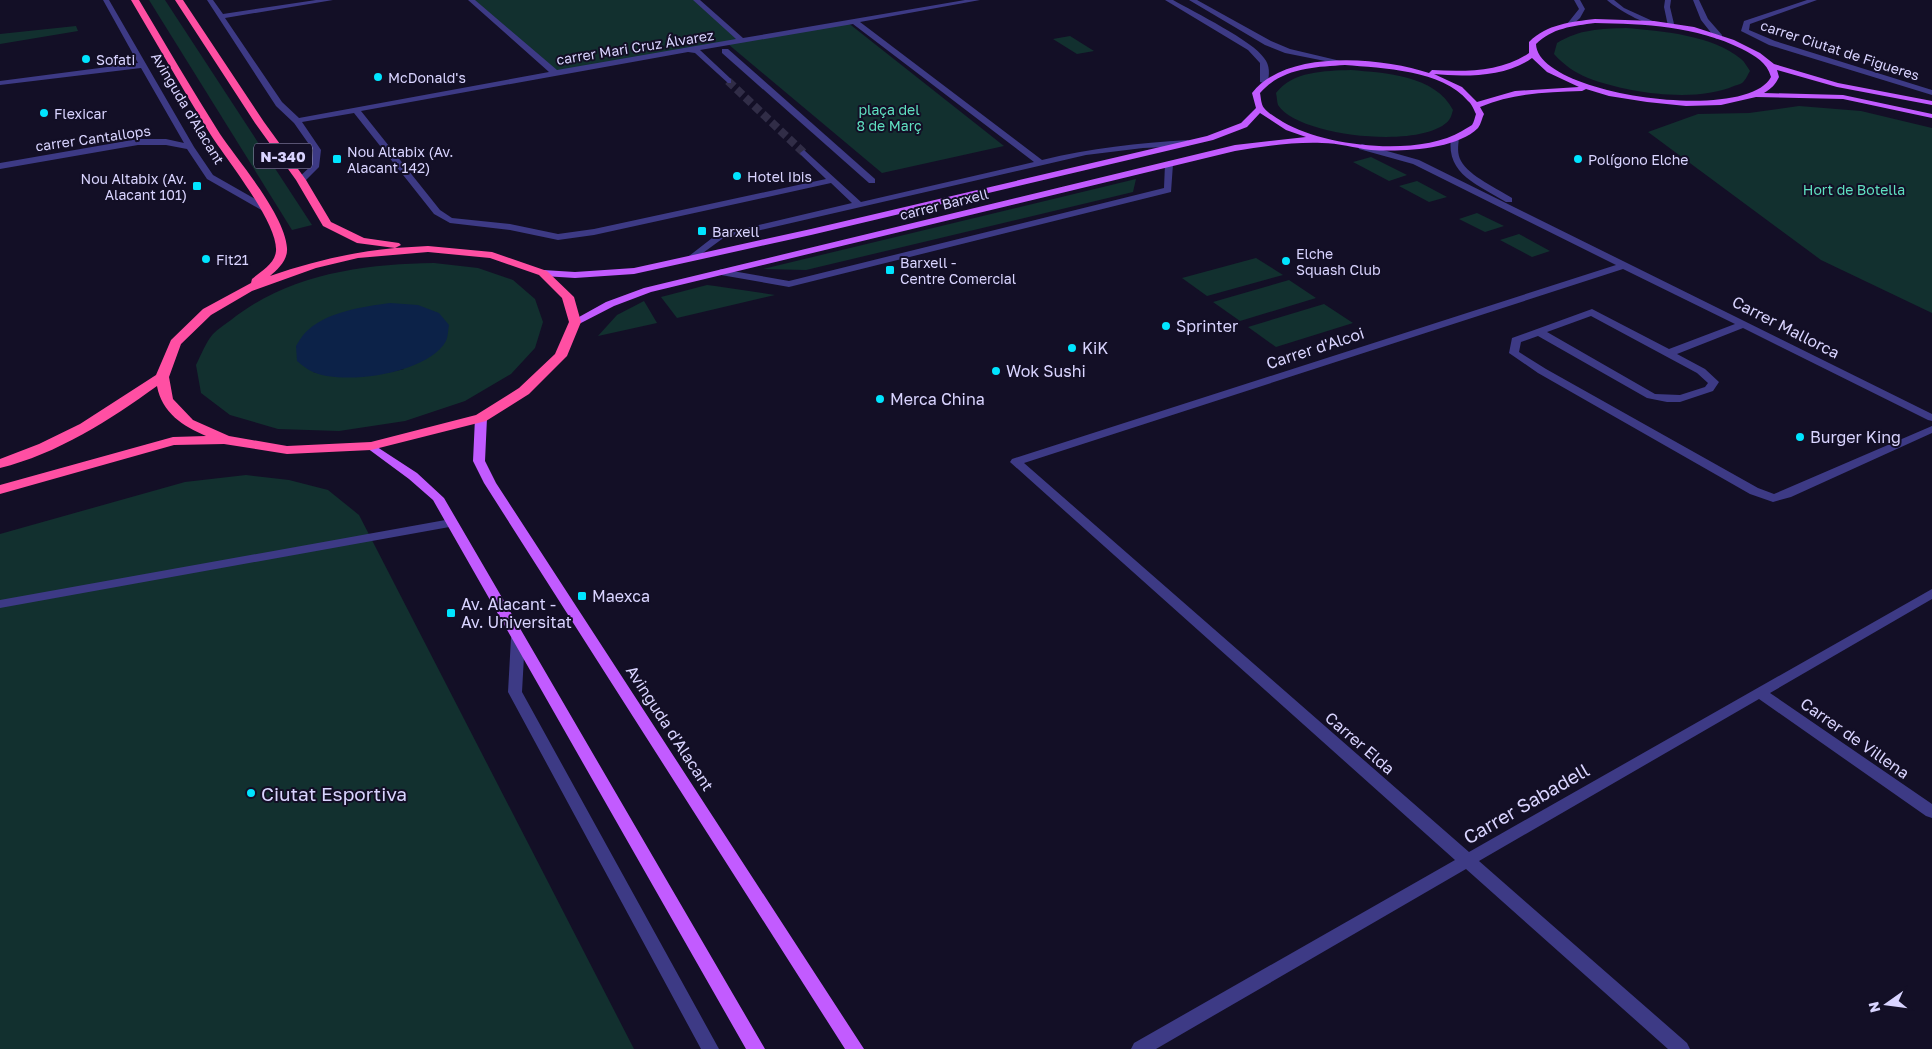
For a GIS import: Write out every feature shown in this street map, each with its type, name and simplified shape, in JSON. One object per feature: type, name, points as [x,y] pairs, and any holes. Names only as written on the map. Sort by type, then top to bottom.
[{"type":"highway","name":"Avinguda d'Alacant","points":[[135,0],[216,136],[266,209],[279,236],[282,250],[277,264],[248,288]]},
{"type":"highway","name":"N-340","points":[[179,0],[300,180],[327,224],[361,241],[492,255],[543,273],[568,296],[575,322]]},
{"type":"highway","name":"N-340","points":[[162,377],[175,343],[207,312],[248,288],[313,265],[358,255],[428,249]]},
{"type":"highway","points":[[0,490],[173,441],[226,440],[287,450],[371,446],[481,418],[524,391],[561,356],[575,322]]},
{"type":"highway","points":[[0,464],[69,437],[115,410],[162,377],[166,400],[188,423],[226,440]]},
{"type":"main road","points":[[1756,95],[1770,87],[1775,77],[1771,66],[1750,50],[1719,37],[1672,26],[1623,21],[1570,24],[1552,29],[1539,36],[1532,44],[1533,54],[1540,63],[1552,72],[1592,89],[1627,97],[1682,103],[1731,101],[1756,95],[1843,97],[1932,116]]},
{"type":"main road","points":[[1412,70],[1437,78],[1462,90],[1477,105],[1480,114],[1475,126],[1455,138],[1411,147],[1361,147],[1305,135],[1279,124],[1260,108],[1256,93],[1264,82],[1299,67],[1345,63],[1380,65],[1447,74],[1520,63],[1533,54]]},
{"type":"main road","name":"carrer Ciutat de Figueres","points":[[1771,66],[1837,84],[1932,103]]},
{"type":"main road","points":[[1477,105],[1508,94],[1544,90],[1592,89]]},
{"type":"main road","name":"carrer Barxell","points":[[543,273],[607,274],[634,271],[692,258],[1210,138],[1244,125],[1260,108]]},
{"type":"main road","name":"carrer Barxell","points":[[575,322],[610,304],[648,290],[721,272],[1264,142],[1325,140]]},
{"type":"main road","name":"Avinguda d'Alacant","points":[[481,418],[479,461],[490,483],[855,1049]]},
{"type":"main road","points":[[371,446],[413,476],[438,498],[756,1049]]},
{"type":"street","name":"Avinguda d'Alacant","points":[[106,0],[190,147],[210,177],[266,209]]},
{"type":"street","points":[[210,0],[279,104],[297,121],[317,150],[315,168],[300,180]]},
{"type":"street","points":[[221,16],[330,0]]},
{"type":"street","points":[[471,0],[555,73]]},
{"type":"street","points":[[696,0],[742,41]]},
{"type":"street","name":"carrer Mari Cruz Álvarez","points":[[297,121],[555,73],[691,51],[977,0]]},
{"type":"street","points":[[1168,0],[1251,48],[1262,57],[1266,68],[1264,82]]},
{"type":"street","points":[[1192,0],[1268,43],[1288,51],[1345,63]]},
{"type":"street","points":[[1570,24],[1578,17],[1582,9],[1578,0]]},
{"type":"street","points":[[1610,0],[1622,9],[1653,23]]},
{"type":"street","points":[[1668,0],[1667,7],[1672,26]]},
{"type":"street","points":[[1696,0],[1705,20],[1719,37]]},
{"type":"street","name":"carrer Ciutat de Figueres","points":[[1814,0],[1746,25],[1746,31],[1772,43],[1930,91]]},
{"type":"street","points":[[854,21],[1041,163]]},
{"type":"street","points":[[691,51],[697,51],[728,81]]},
{"type":"street","points":[[725,51],[872,181]]},
{"type":"street","points":[[0,83],[143,65]]},
{"type":"street","points":[[355,109],[437,212],[450,220],[510,227],[558,236],[574,236],[832,180]]},
{"type":"street","name":"Carrer Mallorca","points":[[1455,138],[1454,148],[1457,163],[1475,179],[1545,222],[1625,265]]},
{"type":"street","name":"carrer Cantallops","points":[[0,166],[138,142],[166,142],[190,147]]},
{"type":"street","points":[[692,258],[719,238],[859,205],[1112,148],[1188,143]]},
{"type":"street","name":"Carrer Mallorca","points":[[1361,147],[1416,162],[1932,418]]},
{"type":"street","points":[[804,153],[859,205]]},
{"type":"street","points":[[721,272],[789,284],[1168,190],[1168,164]]},
{"type":"street","name":"Carrer d'Alcoi","points":[[1016,462],[1625,265]]},
{"type":"street","points":[[1537,331],[1651,396],[1665,400],[1678,400],[1709,389],[1714,382],[1701,371],[1592,312],[1537,331],[1516,340],[1514,353],[1542,371],[1754,491],[1774,498],[1787,494],[1932,429]]},
{"type":"street","points":[[1669,354],[1744,324]]},
{"type":"street","name":"Carrer Elda","points":[[1016,462],[1681,1049]]},
{"type":"street","points":[[0,604],[451,522]]},
{"type":"street","name":"Carrer Sabadell","points":[[1140,1049],[1932,593]]},
{"type":"street","points":[[518,638],[515,692],[710,1049]]},
{"type":"street","name":"Carrer de Villena","points":[[1759,692],[1932,812]]},
{"type":"green space","points":[[149,0],[165,0],[312,225],[292,230]]},
{"type":"green space","name":"plaça del 8 de Març","points":[[471,0],[696,0],[742,41],[847,22],[1004,146],[882,173],[728,44],[555,73]]},
{"type":"green space","points":[[76,26],[78,31],[0,44],[0,34]]},
{"type":"green space","points":[[1626,28],[1702,39],[1716,44],[1741,59],[1750,71],[1742,83],[1718,91],[1681,95],[1661,94],[1622,88],[1588,78],[1570,68],[1554,54],[1557,43],[1582,32]]},
{"type":"green space","points":[[1070,36],[1094,51],[1077,54],[1053,39]]},
{"type":"green space","points":[[1351,70],[1393,75],[1422,83],[1434,89],[1445,98],[1453,110],[1450,118],[1436,129],[1415,135],[1390,137],[1362,136],[1335,132],[1310,125],[1290,116],[1278,105],[1276,93],[1291,80],[1310,74]]},
{"type":"green space","name":"Hort de Botella","points":[[1799,106],[1861,111],[1932,128],[1932,313],[1821,260],[1648,132],[1698,114],[1749,113]]},
{"type":"green space","points":[[1371,157],[1407,175],[1389,181],[1353,162]]},
{"type":"green space","points":[[1136,179],[1133,192],[806,270],[763,269]]},
{"type":"green space","points":[[1417,181],[1447,197],[1429,202],[1399,186]]},
{"type":"green space","points":[[1477,213],[1504,226],[1485,232],[1459,219]]},
{"type":"green space","points":[[1519,234],[1550,251],[1532,257],[1500,240]]},
{"type":"green space","points":[[1256,258],[1283,275],[1207,296],[1182,278]]},
{"type":"green space","points":[[434,263],[478,268],[513,280],[535,299],[543,322],[535,348],[511,374],[465,401],[405,421],[339,431],[278,429],[230,415],[201,393],[196,365],[208,341],[219,328],[253,304],[302,282],[328,275],[354,269]],"holes":[[[404,369],[348,377],[313,372]]]},
{"type":"green space","points":[[1289,280],[1316,298],[1240,321],[1213,302]]},
{"type":"green space","points":[[707,285],[775,295],[677,318],[661,297]]},
{"type":"green space","points":[[644,301],[657,323],[598,336],[617,315]]},
{"type":"green space","points":[[1324,304],[1353,323],[1276,347],[1248,327]]},
{"type":"green space","name":"Ciutat Esportiva","points":[[246,475],[289,480],[328,490],[359,515],[634,1049],[0,1049],[0,534],[185,482]]},
{"type":"water","points":[[390,303],[418,305],[439,313],[449,325],[446,341],[437,352],[405,369],[365,377],[345,378],[327,376],[311,371],[297,361],[296,346],[304,333],[326,318],[368,306]]},
{"type":"tunnel","points":[[728,81],[804,153]]},
{"type":"place","name":"Sofati","points":[[86,59]]},
{"type":"place","name":"McDonald's","points":[[378,77]]},
{"type":"place","name":"Flexicar","points":[[44,113]]},
{"type":"place","name":"Nou Altabix (Av. Alacant 142)","points":[[337,159]]},
{"type":"place","name":"Polígono Elche","points":[[1578,159]]},
{"type":"place","name":"Hotel Ibis","points":[[737,176]]},
{"type":"place","name":"Nou Altabix (Av. Alacant 101)","points":[[197,186]]},
{"type":"place","name":"Barxell","points":[[702,231]]},
{"type":"place","name":"Fit21","points":[[206,259]]},
{"type":"place","name":"Elche Squash Club","points":[[1286,261]]},
{"type":"place","name":"Barxell - Centre Comercial","points":[[890,270]]},
{"type":"place","name":"Sprinter","points":[[1166,326]]},
{"type":"place","name":"KiK","points":[[1072,348]]},
{"type":"place","name":"Wok Sushi","points":[[996,371]]},
{"type":"place","name":"Merca China","points":[[880,399]]},
{"type":"place","name":"Burger King","points":[[1800,437]]},
{"type":"place","name":"Maexca","points":[[582,596]]},
{"type":"place","name":"Av. Alacant - Av. Universitat","points":[[451,613]]},
{"type":"place","name":"Ciutat Esportiva","points":[[251,793]]}]
